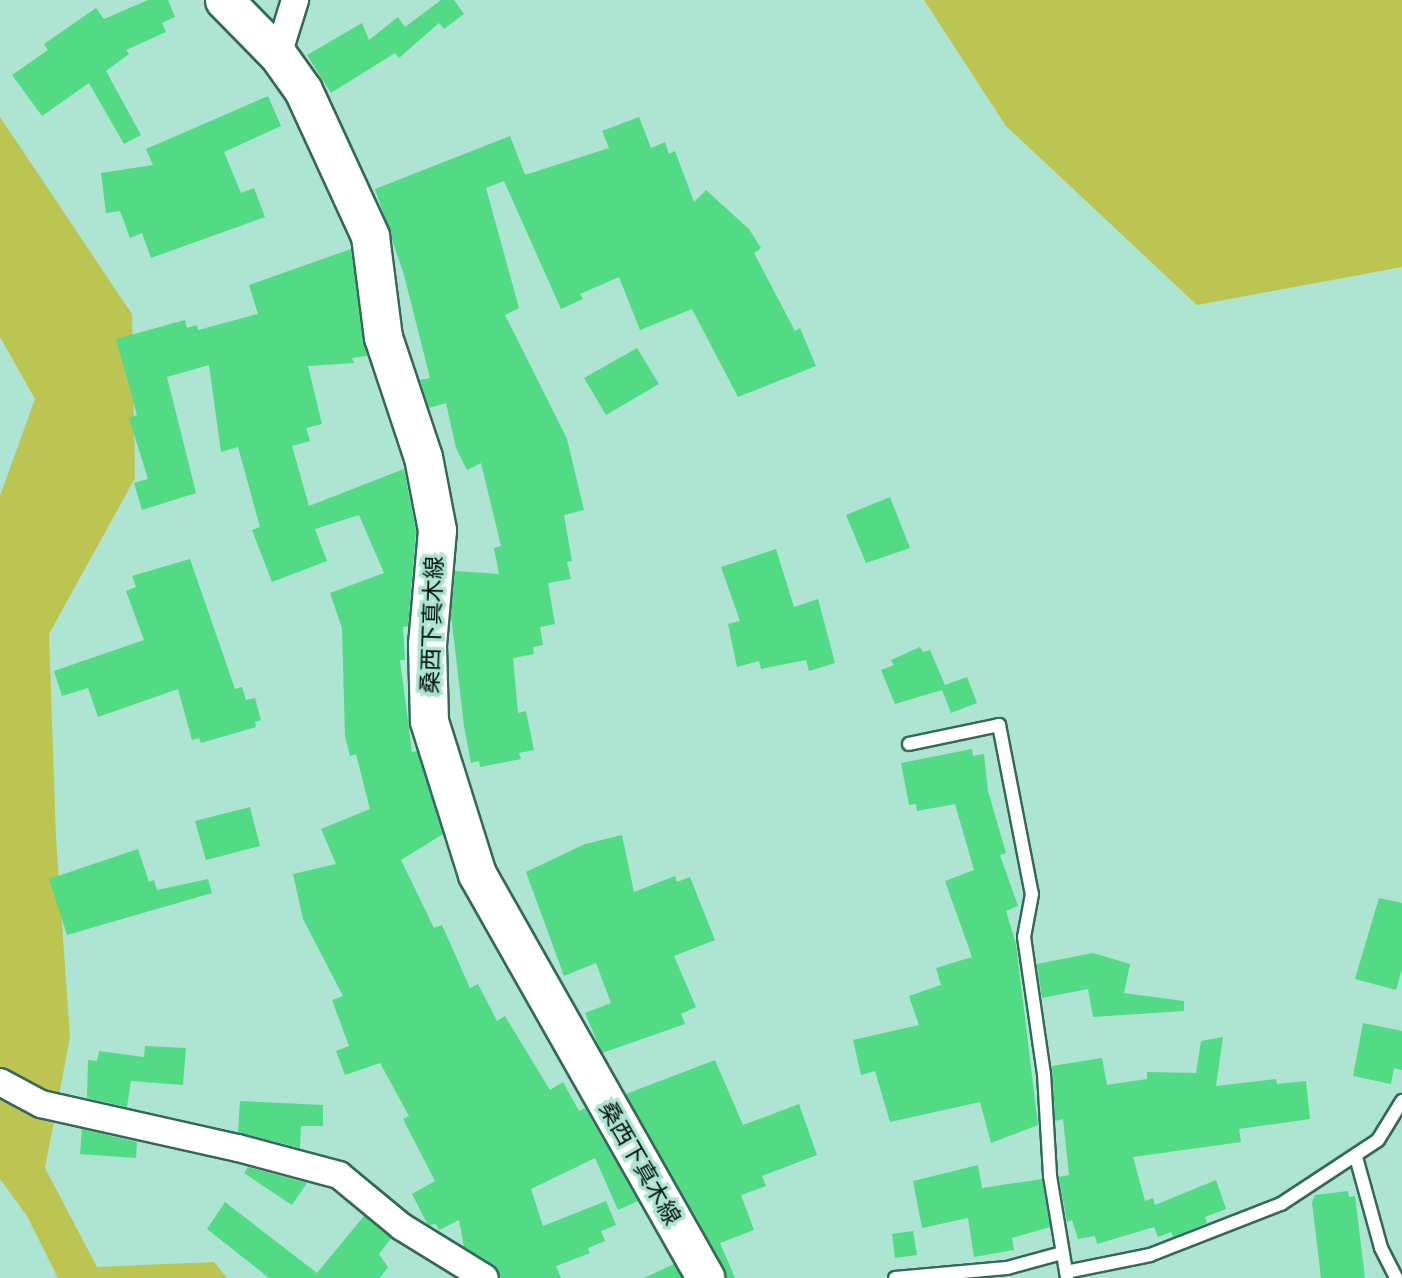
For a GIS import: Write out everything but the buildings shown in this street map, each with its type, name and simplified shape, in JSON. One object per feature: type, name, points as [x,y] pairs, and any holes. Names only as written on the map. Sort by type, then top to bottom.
[{"type":"main road","name":"桑西下真木線","points":[[224,0],[278,55],[303,90],[370,236],[383,337],[423,457],[437,530],[427,645],[429,721],[450,800],[477,874],[706,1278]]},
{"type":"street","points":[[278,55],[295,0]]},
{"type":"street","points":[[0,1082],[41,1104],[338,1175],[402,1227],[485,1278]]},
{"type":"lane","points":[[909,744],[999,725],[1032,894],[1024,937],[1044,1074],[1050,1177],[1066,1275],[1150,1255],[1281,1204],[1378,1140],[1402,1101]]},
{"type":"lane","points":[[1356,1157],[1381,1248],[1396,1278]]},
{"type":"lane","points":[[895,1278],[1007,1268],[1062,1253]]},
{"type":"green space","points":[[924,0],[1402,0],[1402,267],[1197,305],[1006,126]]},
{"type":"green space","points":[[0,117],[132,314],[135,478],[49,634],[56,839],[70,1037],[45,1168],[97,1267],[214,1262],[227,1278],[58,1278],[27,1216],[0,1179],[0,496],[35,399],[0,337]]}]
